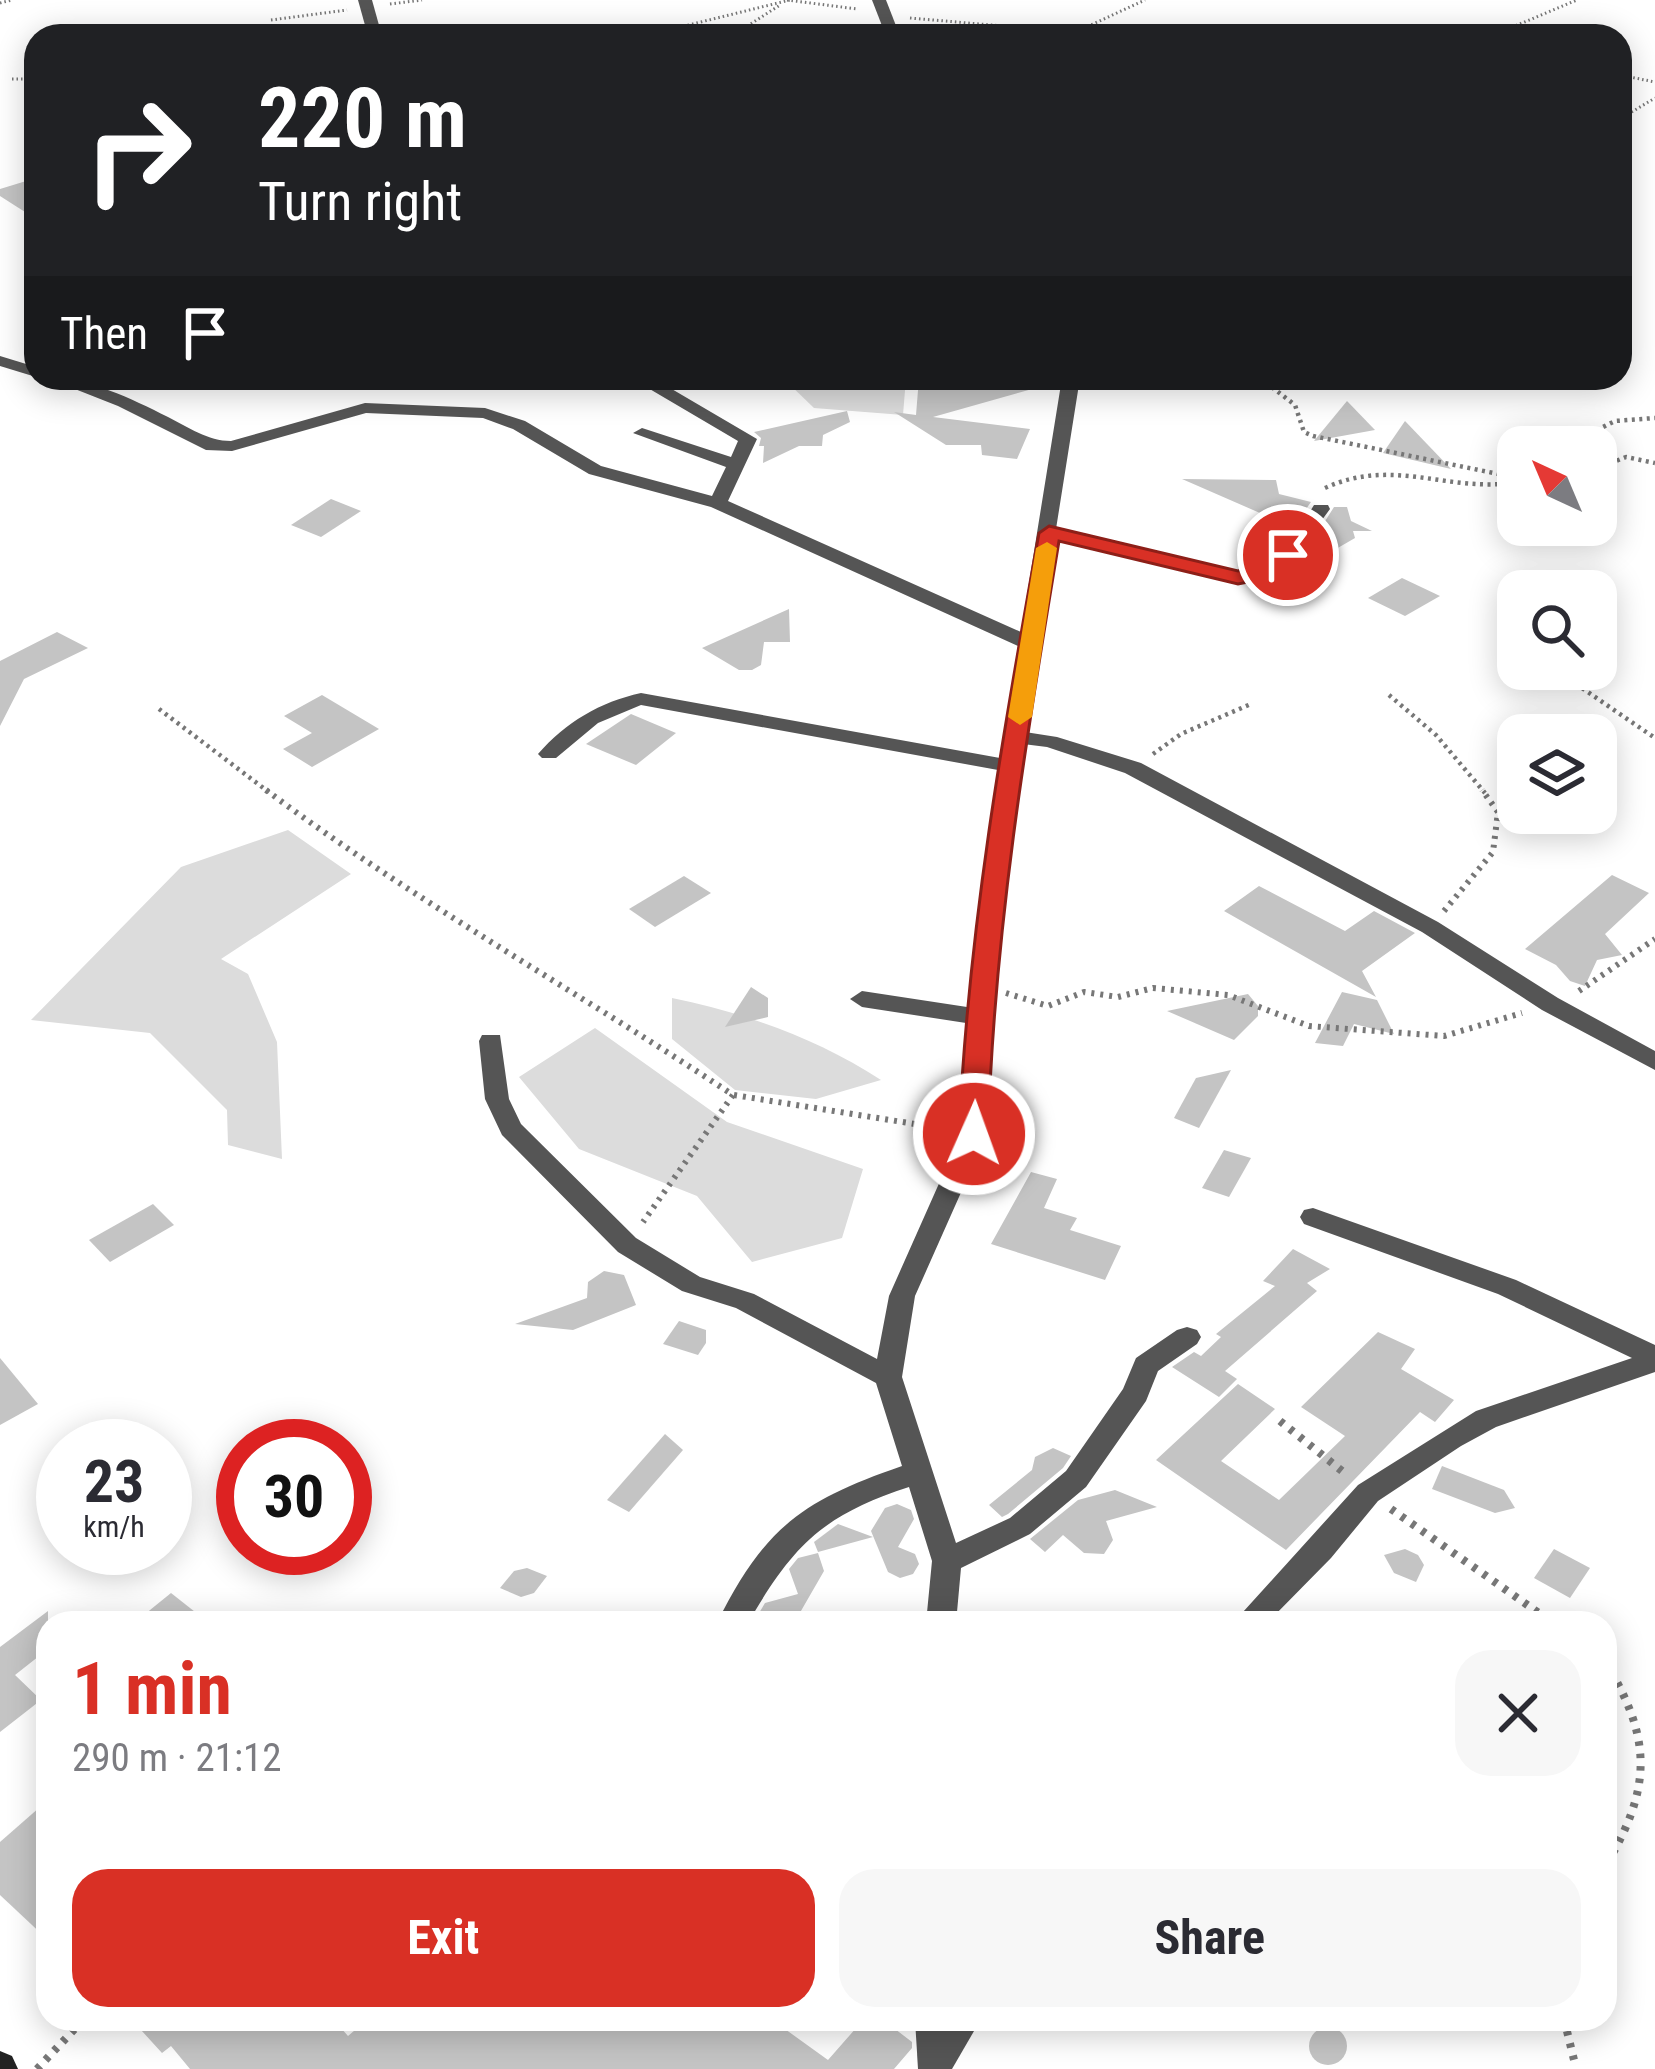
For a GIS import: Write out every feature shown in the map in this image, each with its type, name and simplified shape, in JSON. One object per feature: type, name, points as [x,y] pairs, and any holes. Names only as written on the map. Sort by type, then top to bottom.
[{"type":"street","points":[[90,390],[212,446],[232,446],[365,408],[485,413],[519,425],[595,470],[718,503],[1029,643]]},
{"type":"street","points":[[661,390],[748,439],[718,503]]},
{"type":"street","points":[[942,1611],[947,1561],[888,1377],[902,1296],[974,1134],[978,1017],[1009,766],[1069,390]]},
{"type":"street","points":[[642,433],[734,464]]},
{"type":"street","points":[[1049,533],[1238,577],[1256,574],[1288,555],[1322,509]]},
{"type":"street","points":[[549,754],[586,719],[612,704],[641,699],[1009,766]]},
{"type":"street","points":[[1017,736],[1050,741],[1133,767],[1430,927],[1550,1004],[1655,1062]]},
{"type":"street","points":[[862,999],[978,1017]]},
{"type":"street","points":[[491,1041],[497,1100],[511,1129],[627,1245],[692,1284],[745,1300],[888,1377]]},
{"type":"street","points":[[1313,1217],[1507,1287],[1655,1359]]},
{"type":"street","points":[[947,1561],[1020,1526],[1076,1479],[1136,1393],[1146,1365],[1187,1337]]},
{"type":"street","points":[[1260,1611],[1321,1550],[1369,1492],[1486,1419],[1655,1359]]},
{"type":"street","points":[[739,1611],[775,1554],[797,1532],[829,1507],[916,1472]]},
{"type":"street","points":[[932,2031],[934,2067]]},
{"type":"street","points":[[934,2067],[956,2031]]},
{"type":"path","points":[[0,4],[12,0]]},
{"type":"path","points":[[271,20],[422,0]]},
{"type":"path","points":[[750,24],[787,0]]},
{"type":"path","points":[[692,24],[787,0],[989,24]]},
{"type":"path","points":[[1093,24],[1144,0]]},
{"type":"path","points":[[1527,24],[1577,0]]},
{"type":"path","points":[[12,79],[24,79]]},
{"type":"path","points":[[1275,390],[1294,405],[1304,432],[1316,439],[1372,446],[1472,476],[1497,478]]},
{"type":"path","points":[[1606,426],[1655,418]]},
{"type":"path","points":[[1617,461],[1626,457],[1655,463]]},
{"type":"path","points":[[1322,509],[1323,489],[1343,477],[1413,472],[1497,485]]},
{"type":"path","points":[[1585,690],[1655,739]]},
{"type":"path","points":[[1389,695],[1429,725],[1467,766],[1498,812],[1493,852],[1430,927]]},
{"type":"path","points":[[1133,767],[1181,734],[1252,704]]},
{"type":"path","points":[[159,709],[349,852],[596,1004],[733,1095],[974,1134]]},
{"type":"path","points":[[983,986],[1048,1006],[1084,992],[1118,997],[1153,988],[1228,994],[1309,1026],[1444,1036],[1550,1004],[1591,985],[1655,938]]},
{"type":"path","points":[[627,1245],[733,1095]]},
{"type":"path","points":[[1280,1420],[1369,1492],[1535,1611]]},
{"type":"path","points":[[1617,1676],[1646,1730],[1651,1766],[1617,1851]]},
{"type":"path","points":[[37,2069],[73,2031]]},
{"type":"path","points":[[1567,2031],[1575,2064]]},
{"type":"shaded area","points":[[795,390],[905,390],[903,415],[814,408]]},
{"type":"shaded area","points":[[288,830],[351,874],[221,959],[248,974],[277,1042],[282,1159],[228,1145],[227,1110],[150,1033],[31,1020],[181,867]]},
{"type":"shaded area","points":[[672,998],[781,1029],[881,1080],[816,1099],[735,1090],[672,1039]]},
{"type":"shaded area","points":[[595,1028],[727,1122],[863,1169],[842,1238],[752,1262],[697,1196],[579,1149],[519,1077]]},
{"type":"building","points":[[24,182],[24,211],[0,196],[0,189]]},
{"type":"building","points":[[918,390],[1029,390],[933,417],[1030,429],[1017,459],[982,455],[981,445],[946,445],[894,412],[916,415]]},
{"type":"building","points":[[1347,401],[1375,430],[1314,441]]},
{"type":"building","points":[[847,411],[850,422],[823,435],[822,446],[799,446],[763,463],[764,446],[759,446],[761,438],[754,432]]},
{"type":"building","points":[[1405,421],[1451,469],[1383,453]]},
{"type":"building","points":[[1182,479],[1276,480],[1279,494],[1311,502],[1291,530],[1278,530],[1276,520]]},
{"type":"building","points":[[331,499],[361,511],[321,537],[291,525]]},
{"type":"building","points":[[1334,507],[1347,507],[1351,521],[1372,531],[1353,531],[1355,538],[1336,549],[1320,549],[1317,534]]},
{"type":"building","points":[[1402,578],[1440,596],[1405,616],[1368,598]]},
{"type":"building","points":[[789,609],[790,642],[764,642],[761,665],[752,670],[739,670],[702,648]]},
{"type":"building","points":[[57,632],[88,648],[24,679],[0,726],[0,661]]},
{"type":"building","points":[[322,695],[379,729],[312,767],[283,749],[312,733],[284,716]]},
{"type":"building","points":[[631,714],[676,733],[636,765],[586,744]]},
{"type":"building","points":[[1612,875],[1649,893],[1605,934],[1622,955],[1597,960],[1585,986],[1570,981],[1556,965],[1525,949]]},
{"type":"building","points":[[684,876],[711,893],[655,927],[629,909]]},
{"type":"building","points":[[1259,886],[1345,931],[1374,911],[1415,933],[1362,971],[1376,997],[1224,911]]},
{"type":"building","points":[[751,987],[768,998],[768,1017],[725,1027]]},
{"type":"building","points":[[1342,992],[1377,1000],[1394,1034],[1354,1024],[1343,1046],[1315,1043]]},
{"type":"building","points":[[1248,994],[1258,1006],[1258,1016],[1234,1040],[1167,1011]]},
{"type":"building","points":[[1231,1070],[1199,1128],[1174,1118],[1196,1078]]},
{"type":"building","points":[[1224,1150],[1251,1158],[1229,1197],[1202,1188]]},
{"type":"building","points":[[1031,1172],[1057,1179],[1044,1208],[1077,1218],[1070,1230],[1121,1246],[1105,1280],[991,1244]]},
{"type":"building","points":[[153,1204],[174,1225],[110,1262],[89,1240]]},
{"type":"building","points":[[1293,1249],[1330,1269],[1307,1283],[1317,1291],[1225,1371],[1237,1379],[1219,1397],[1172,1367],[1194,1352],[1201,1356],[1221,1337],[1216,1334],[1275,1286],[1263,1281]]},
{"type":"building","points":[[604,1271],[624,1275],[636,1305],[573,1330],[515,1324],[587,1298],[588,1282]]},
{"type":"building","points":[[679,1321],[706,1330],[706,1343],[698,1355],[663,1344]]},
{"type":"building","points":[[1378,1332],[1415,1349],[1401,1369],[1454,1400],[1435,1422],[1420,1412],[1286,1550],[1156,1460],[1238,1384],[1275,1409],[1221,1461],[1279,1500],[1345,1436],[1301,1407]]},
{"type":"building","points":[[0,1358],[38,1404],[0,1425]]},
{"type":"building","points":[[665,1434],[683,1450],[629,1512],[607,1500]]},
{"type":"building","points":[[1053,1448],[1071,1456],[1063,1468],[1002,1517],[989,1505],[1032,1470],[1035,1457]]},
{"type":"building","points":[[1442,1466],[1504,1490],[1515,1508],[1495,1513],[1432,1489]]},
{"type":"building","points":[[1115,1490],[1157,1507],[1106,1521],[1113,1540],[1104,1554],[1084,1553],[1063,1535],[1045,1552],[1030,1539],[1078,1500]]},
{"type":"building","points":[[897,1504],[911,1510],[914,1519],[898,1547],[915,1554],[919,1564],[913,1574],[900,1578],[888,1572],[871,1531],[885,1508]]},
{"type":"building","points":[[838,1524],[873,1537],[818,1552],[814,1542]]},
{"type":"building","points":[[1405,1549],[1418,1555],[1424,1565],[1416,1582],[1394,1573],[1384,1555]]},
{"type":"building","points":[[1554,1549],[1590,1568],[1570,1598],[1534,1578]]},
{"type":"building","points":[[818,1553],[824,1571],[801,1611],[760,1611],[765,1603],[798,1594],[789,1569],[798,1558]]},
{"type":"building","points":[[527,1568],[547,1576],[534,1593],[521,1597],[500,1588],[514,1571]]},
{"type":"building","points":[[171,1593],[194,1611],[149,1611]]},
{"type":"building","points":[[36,1620],[36,1658],[15,1675],[36,1695],[36,1704],[0,1732],[0,1647]]},
{"type":"building","points":[[36,1810],[36,1929],[0,1895],[0,1842]]},
{"type":"building","points":[[142,2031],[344,2031],[348,2036],[354,2031],[788,2031],[828,2060],[853,2031],[898,2031],[912,2042],[894,2069],[190,2069],[171,2046],[162,2053]]},
{"type":"building","points":[[1316,2031],[1340,2031],[1346,2053],[1335,2064],[1321,2064],[1310,2053]]},
{"type":"slow traffic","points":[[1020,717],[1047,548]]},
{"type":"route","points":[[974,1134],[978,1017],[989,921],[1009,766],[1049,533],[1238,577],[1256,574],[1288,555]]}]
